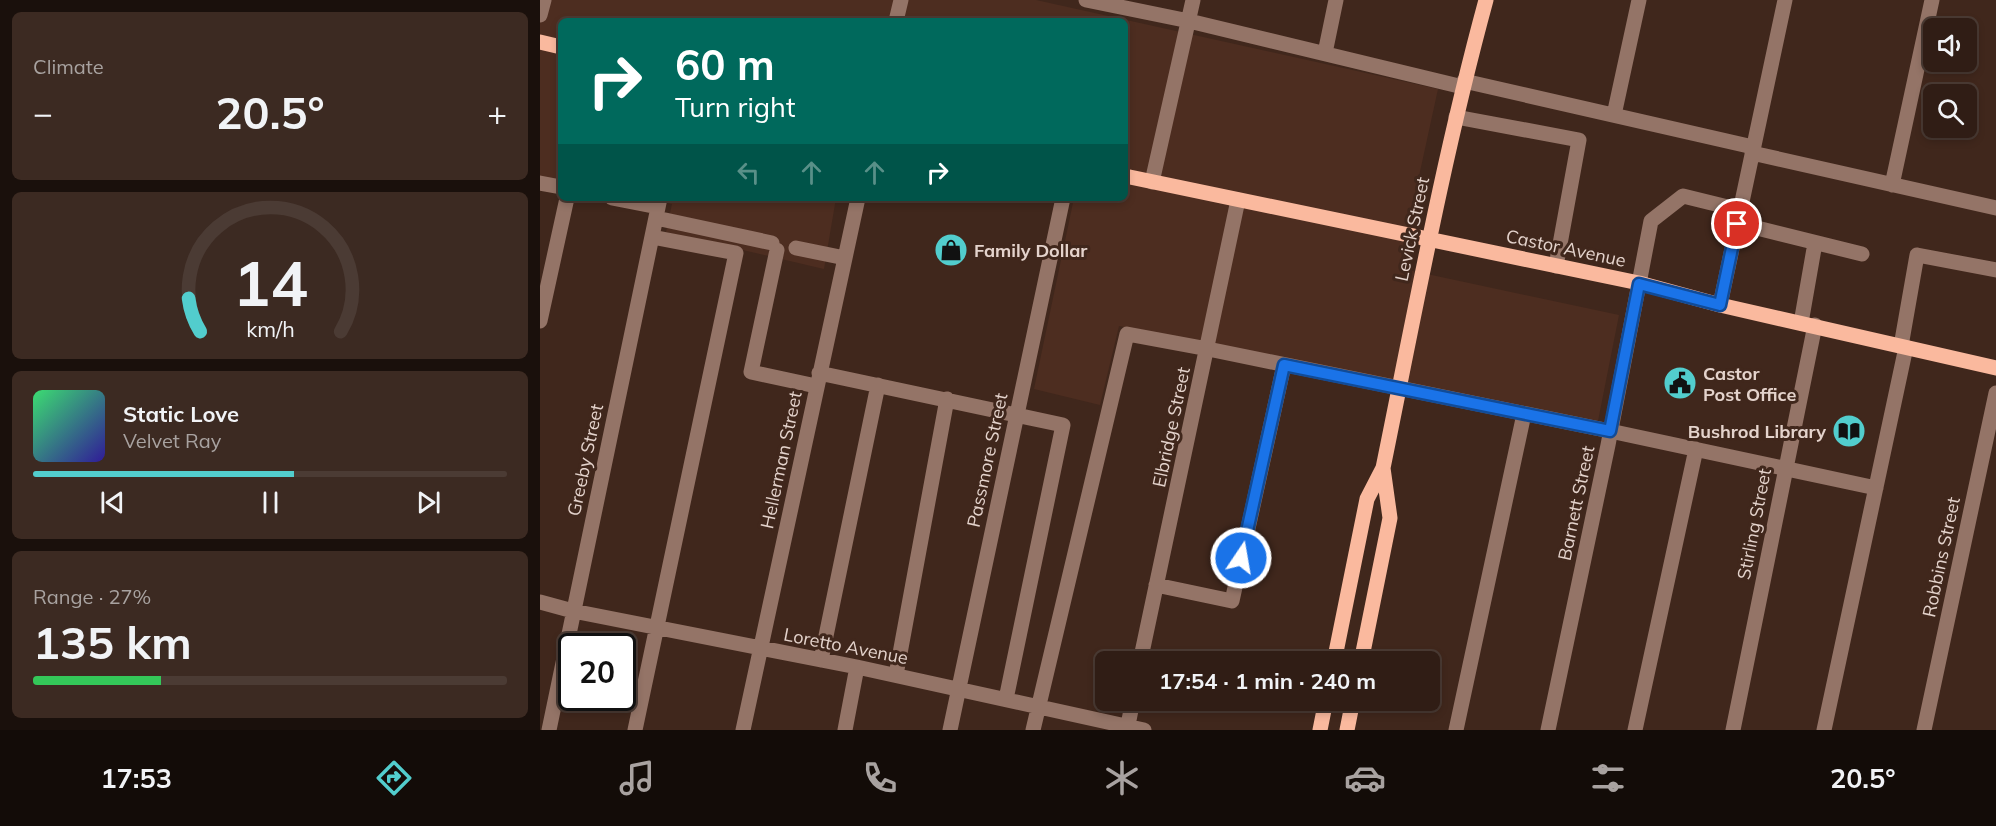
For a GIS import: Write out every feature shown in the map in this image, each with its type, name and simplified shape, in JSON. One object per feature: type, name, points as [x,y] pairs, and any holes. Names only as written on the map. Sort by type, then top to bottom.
[{"type":"main road","name":"Levick Street","points":[[1336,651],[1367,499],[1383,468],[1463,84],[1486,0]]},
{"type":"main road","points":[[540,42],[558,46]]},
{"type":"main road","name":"Castor Avenue","points":[[1128,177],[1639,284],[1720,305],[1996,368]]},
{"type":"main road","name":"Levick Street","points":[[1363,651],[1390,518],[1383,468]]},
{"type":"main road","points":[[1320,730],[1324,711]]},
{"type":"main road","points":[[1347,730],[1351,711]]},
{"type":"street","points":[[540,15],[544,0]]},
{"type":"street","points":[[897,18],[901,0]]},
{"type":"street","points":[[1086,0],[1189,21],[1463,84],[1614,115],[1892,185],[1996,208]]},
{"type":"street","points":[[1152,182],[1193,0]]},
{"type":"street","points":[[1324,53],[1336,0]]},
{"type":"street","points":[[1614,115],[1639,0]]},
{"type":"street","points":[[1720,305],[1785,0]]},
{"type":"street","points":[[1892,185],[1932,0]]},
{"type":"street","points":[[1456,117],[1580,141],[1556,266]]},
{"type":"street","points":[[540,183],[558,186]]},
{"type":"street","name":"Barnett Street","points":[[1548,730],[1651,221],[1683,196],[1738,217]]},
{"type":"street","name":"Elbridge Street","points":[[1142,651],[1238,200]]},
{"type":"street","points":[[540,321],[566,201]]},
{"type":"street","points":[[626,201],[658,208],[775,246],[751,372],[878,385],[1063,425],[1006,699]]},
{"type":"street","name":"Hellerman Street","points":[[743,730],[857,201]]},
{"type":"street","name":"Passmore Street","points":[[950,730],[1062,201]]},
{"type":"street","name":"Greeby Street","points":[[549,730],[658,208]]},
{"type":"street","points":[[1738,217],[1815,243],[1862,254]]},
{"type":"street","points":[[635,730],[736,253],[652,237]]},
{"type":"street","name":"Stirling Street","points":[[1733,730],[1785,468],[1808,324],[1815,243]]},
{"type":"street","points":[[796,248],[845,258]]},
{"type":"street","points":[[1824,730],[1904,346],[1917,255],[1996,270]]},
{"type":"street","points":[[1034,730],[1127,334],[1610,431],[1876,488]]},
{"type":"street","points":[[1156,585],[1232,601],[1284,365]]},
{"type":"street","points":[[820,660],[878,385]]},
{"type":"street","name":"Robbins Street","points":[[1924,730],[1996,393]]},
{"type":"street","points":[[896,675],[947,399]]},
{"type":"street","points":[[1456,730],[1524,414]]},
{"type":"street","points":[[1635,730],[1696,449]]},
{"type":"street","name":"Loretto Avenue","points":[[540,602],[573,612],[896,675],[1144,730]]},
{"type":"street","points":[[845,730],[857,667]]},
{"type":"street","points":[[1127,728],[1131,711]]},
{"type":"shaded area","points":[[540,0],[1036,0],[1117,18],[558,18],[558,180],[540,176]]},
{"type":"shaded area","points":[[1128,20],[1438,89],[1399,268],[1619,315],[1598,421],[1119,326],[1100,405],[1034,389],[1073,201],[1128,201]]},
{"type":"shaded area","points":[[658,201],[835,201],[824,269],[666,232],[672,204]]},
{"type":"place","name":"Family Dollar","points":[[951,250]]},
{"type":"place","name":"Castor Post Office","points":[[1680,383]]},
{"type":"place","name":"Bushrod Library","points":[[1849,431]]},
{"type":"route","points":[[1241,558],[1284,365],[1610,431],[1639,284],[1720,305],[1737,224]]}]
